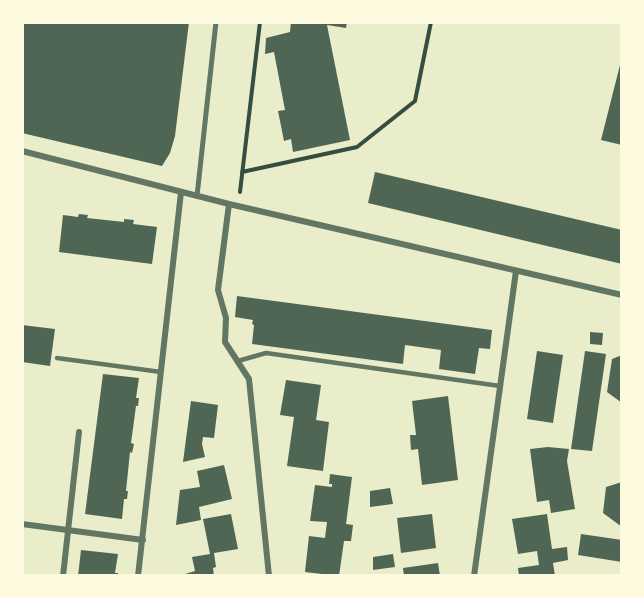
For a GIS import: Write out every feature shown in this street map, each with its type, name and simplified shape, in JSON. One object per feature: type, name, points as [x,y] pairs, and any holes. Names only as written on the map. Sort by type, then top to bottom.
[{"type":"street","points":[[197,196],[216,22]]},
{"type":"street","points":[[22,151],[238,207],[621,295]]},
{"type":"street","points":[[138,576],[181,192]]},
{"type":"street","points":[[229,204],[218,290],[226,318],[225,342],[249,379],[269,576]]},
{"type":"street","points":[[474,576],[516,270]]},
{"type":"street","points":[[63,576],[79,432]]},
{"type":"street","points":[[22,524],[142,540]]},
{"type":"lane","points":[[238,361],[266,353],[500,386]]},
{"type":"lane","points":[[57,358],[161,372]]},
{"type":"path","points":[[238,207],[260,22]]},
{"type":"path","points":[[242,172],[357,147],[415,101],[431,22]]},
{"type":"building","points":[[22,22],[189,22],[175,136],[170,153],[162,166],[22,133]]},
{"type":"building","points":[[291,22],[347,22],[346,28],[327,25],[350,140],[293,152],[291,139],[284,141],[278,111],[285,110],[274,52],[265,54],[266,38],[290,32]]},
{"type":"building","points":[[622,61],[622,145],[601,140]]},
{"type":"building","points":[[375,172],[622,230],[622,264],[368,203]]},
{"type":"building","points":[[79,214],[88,215],[87,218],[124,222],[124,219],[134,220],[133,224],[157,227],[152,264],[59,252],[63,215],[78,217]]},
{"type":"building","points":[[237,296],[492,330],[490,349],[479,348],[475,374],[439,369],[441,350],[405,345],[403,364],[252,344],[253,320],[235,317]]},
{"type":"building","points":[[22,325],[55,329],[50,366],[22,362]]},
{"type":"building","points":[[590,332],[603,333],[602,345],[590,344]]},
{"type":"building","points":[[537,351],[563,355],[553,423],[527,419]]},
{"type":"building","points":[[585,351],[606,354],[592,451],[571,449]]},
{"type":"building","points":[[622,355],[622,403],[607,392],[612,359]]},
{"type":"building","points":[[103,374],[139,378],[136,398],[139,398],[131,443],[134,444],[132,453],[130,452],[126,491],[128,491],[127,499],[124,499],[122,519],[85,514]]},
{"type":"building","points":[[286,380],[321,385],[316,420],[329,422],[323,471],[287,466],[294,417],[280,415]]},
{"type":"building","points":[[448,396],[458,480],[422,485],[418,449],[411,450],[410,435],[416,435],[412,401]]},
{"type":"building","points":[[191,401],[218,405],[214,438],[203,437],[205,457],[183,462]]},
{"type":"building","points":[[548,447],[569,449],[567,461],[575,509],[551,513],[549,500],[537,502],[530,449]]},
{"type":"building","points":[[224,465],[232,499],[199,507],[201,520],[176,525],[180,490],[200,487],[197,471]]},
{"type":"building","points":[[330,474],[352,477],[346,524],[353,525],[351,541],[344,541],[339,576],[322,576],[322,574],[305,572],[309,536],[325,538],[327,522],[310,521],[315,485],[332,487],[332,484],[329,484]]},
{"type":"building","points":[[622,482],[622,527],[603,513],[606,487]]},
{"type":"building","points":[[390,488],[393,504],[370,507],[370,491]]},
{"type":"building","points":[[231,514],[238,549],[214,553],[216,567],[213,568],[214,576],[185,576],[195,571],[192,557],[210,554],[203,519]]},
{"type":"building","points":[[432,514],[436,548],[401,553],[397,518]]},
{"type":"building","points":[[547,514],[552,549],[567,547],[568,560],[553,563],[555,576],[519,576],[518,568],[539,565],[537,551],[518,554],[512,519]]},
{"type":"building","points":[[581,534],[622,540],[622,562],[578,555]]},
{"type":"building","points":[[81,550],[118,554],[115,573],[118,573],[118,576],[78,576]]},
{"type":"building","points":[[393,554],[395,567],[373,570],[373,557]]},
{"type":"building","points":[[438,563],[440,576],[404,576],[403,568]]}]
